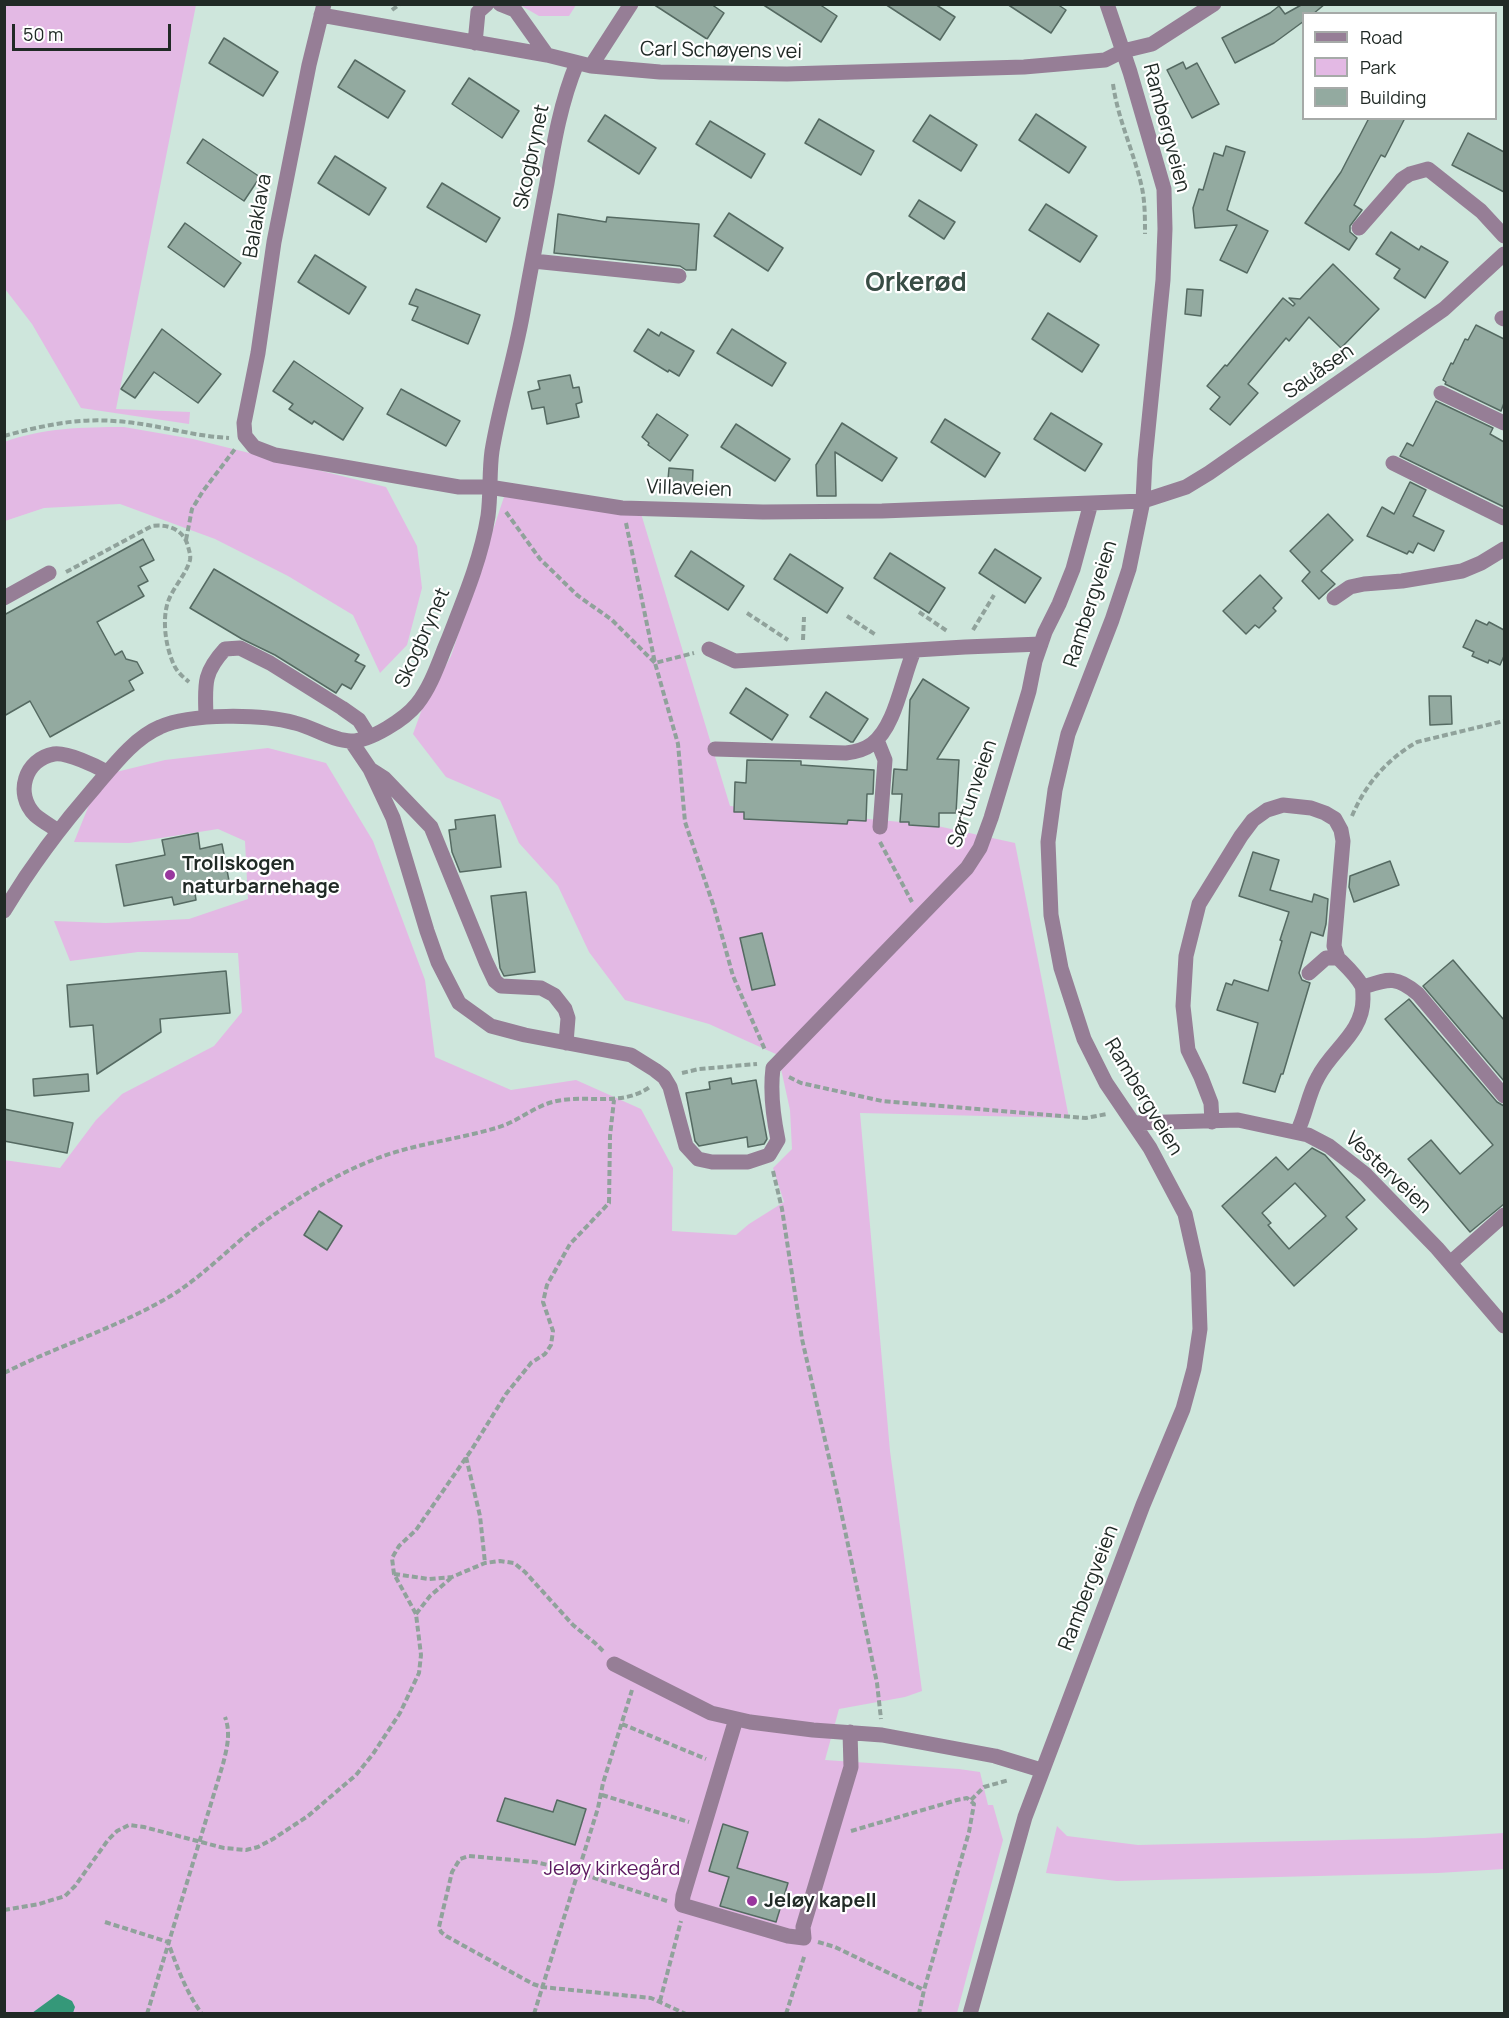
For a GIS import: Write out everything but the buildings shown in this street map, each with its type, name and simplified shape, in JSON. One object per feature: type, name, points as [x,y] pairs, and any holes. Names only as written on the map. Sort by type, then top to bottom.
[{"type":"street","points":[[475,43],[478,12],[487,4]]},
{"type":"street","points":[[500,4],[515,10],[547,55]]},
{"type":"street","name":"Skogbrynet","points":[[351,741],[369,736],[408,713],[418,703],[430,684],[472,579],[488,514],[490,462],[498,418],[518,336],[557,128],[571,79],[631,4]]},
{"type":"street","name":"Rambergveien","points":[[970,2013],[1007,1873],[1041,1770],[1143,1505],[1183,1409],[1198,1349],[1200,1288],[1190,1231],[1175,1193],[1150,1148],[1107,1083],[1084,1039],[1068,992],[1051,915],[1048,842],[1055,790],[1068,734],[1129,569],[1143,501],[1163,280],[1165,205],[1160,172],[1107,4]]},
{"type":"street","name":"Carl Schøyens vei","points":[[322,10],[584,64],[660,72],[787,74],[1024,67],[1105,60],[1123,51],[1152,44],[1214,4]]},
{"type":"street","name":"Balaklava","points":[[245,436],[244,423],[258,353],[274,242],[322,10]]},
{"type":"street","points":[[1359,228],[1402,179],[1428,169],[1481,211],[1504,236]]},
{"type":"street","name":"Sauåsen","points":[[1143,501],[1186,487],[1209,473],[1444,309],[1504,254]]},
{"type":"street","points":[[533,261],[679,276]]},
{"type":"street","points":[[1441,393],[1504,423]]},
{"type":"street","name":"Villaveien","points":[[245,436],[254,447],[275,455],[459,487],[489,488],[622,508],[763,512],[882,511],[1143,501]]},
{"type":"street","points":[[1394,463],[1504,518]]},
{"type":"street","name":"Sørtunveien","points":[[772,1068],[967,868],[980,848],[1002,782],[1041,644],[1073,569],[1091,503]]},
{"type":"street","points":[[1334,598],[1350,587],[1364,584],[1402,581],[1462,571],[1504,549]]},
{"type":"street","points":[[4,598],[49,573]]},
{"type":"street","points":[[709,649],[735,661],[808,653],[914,651],[1041,644]]},
{"type":"street","points":[[206,710],[206,676],[213,661],[225,649],[240,648],[270,663],[342,708],[358,720],[369,736]]},
{"type":"street","points":[[714,749],[846,753],[864,749],[877,740],[889,719],[914,651]]},
{"type":"street","points":[[4,911],[12,887],[107,772],[141,740],[158,728],[206,710],[293,722],[351,741],[369,770],[393,818],[438,962],[459,1003],[491,1026],[525,1035],[631,1055],[664,1077],[670,1087],[686,1146],[698,1159],[712,1162],[748,1162],[769,1155],[778,1140],[772,1111],[772,1068]]},
{"type":"street","points":[[877,740],[885,760],[880,827]]},
{"type":"street","points":[[58,831],[34,814],[24,795],[25,778],[30,767],[56,753],[98,766],[107,772]]},
{"type":"street","points":[[369,770],[384,778],[431,826],[495,981],[501,986],[541,988],[554,995],[565,1009],[568,1018],[566,1043]]},
{"type":"street","points":[[1212,1122],[1210,1103],[1202,1077],[1188,1050],[1183,1006],[1186,956],[1199,904],[1240,836],[1253,820],[1267,810],[1283,805],[1311,808],[1335,819],[1341,830],[1334,946],[1338,958],[1363,987],[1363,1002],[1359,1022],[1354,1032],[1332,1056],[1318,1076],[1308,1099],[1304,1119],[1297,1132]]},
{"type":"street","points":[[1309,974],[1326,958],[1338,958]]},
{"type":"street","points":[[1363,987],[1387,979],[1406,983],[1418,994],[1504,1096]]},
{"type":"street","name":"Vesterveien","points":[[1129,1117],[1153,1122],[1238,1120],[1308,1135],[1329,1146],[1365,1174],[1450,1263],[1504,1326]]},
{"type":"street","points":[[1450,1263],[1504,1215]]},
{"type":"street","points":[[614,1664],[711,1713],[736,1719],[813,1730],[882,1735],[995,1756],[1041,1770]]},
{"type":"street","points":[[736,1719],[682,1905],[773,1933],[804,1938],[803,1927],[851,1767],[850,1732]]},
{"type":"path","points":[[1112,78],[1121,122],[1135,159],[1143,190],[1145,237]]},
{"type":"path","points":[[4,436],[52,424],[91,420],[116,421],[198,436],[232,438],[245,436]]},
{"type":"path","points":[[186,540],[192,509],[245,436]]},
{"type":"path","points":[[489,488],[540,559],[577,596],[612,620],[655,663]]},
{"type":"path","points":[[622,508],[655,663],[678,744],[685,822],[714,907],[733,976],[772,1068]]},
{"type":"path","points":[[49,573],[64,573],[152,526],[162,525],[177,529],[186,540],[191,557],[186,571],[169,598],[166,612],[167,640],[173,664],[192,685],[206,710]]},
{"type":"path","points":[[965,647],[994,595]]},
{"type":"path","points":[[747,613],[808,653]]},
{"type":"path","points":[[804,617],[808,653]]},
{"type":"path","points":[[655,663],[709,649]]},
{"type":"path","points":[[1341,830],[1348,825],[1358,802],[1376,775],[1405,749],[1417,742],[1504,722]]},
{"type":"path","points":[[880,827],[879,840],[920,916]]},
{"type":"path","points":[[4,1373],[162,1301],[201,1276],[245,1236],[330,1180],[372,1160],[401,1150],[499,1128],[550,1103],[573,1099],[614,1100],[642,1093],[664,1077],[699,1069],[755,1063],[772,1068],[801,1083],[882,1101],[1086,1118],[1129,1117]]},
{"type":"path","points":[[4,1910],[39,1904],[65,1896],[75,1886],[108,1840],[129,1825],[224,1848],[246,1850],[258,1847],[323,1805],[356,1775],[373,1754],[400,1713],[419,1673],[421,1655],[416,1614],[394,1574],[392,1558],[399,1546],[416,1530],[506,1394],[531,1363],[545,1354],[551,1345],[554,1331],[543,1302],[547,1285],[570,1244],[609,1203],[610,1136],[614,1100]]},
{"type":"path","points":[[769,1155],[782,1209],[802,1339],[877,1683],[882,1735]]},
{"type":"path","points":[[466,1457],[480,1516],[485,1563]]},
{"type":"path","points":[[394,1574],[429,1580],[452,1577],[485,1563],[501,1560],[514,1563],[573,1625],[596,1643],[614,1664]]},
{"type":"path","points":[[416,1614],[430,1596],[452,1577]]},
{"type":"path","points":[[534,2013],[637,1675]]},
{"type":"path","points":[[147,2013],[228,1744],[229,1727],[225,1717]]},
{"type":"path","points":[[622,1724],[723,1767]]},
{"type":"path","points":[[971,1800],[984,1787],[1013,1779]]},
{"type":"path","points":[[602,1795],[704,1827]]},
{"type":"path","points":[[834,1828],[856,1830],[957,1800],[968,1798],[971,1800]]},
{"type":"path","points":[[919,2013],[969,1832],[974,1810],[971,1800]]},
{"type":"path","points":[[660,2001],[682,1915],[682,1905],[578,1872],[535,1862],[469,1857],[460,1859],[452,1872],[440,1921],[441,1932],[542,1987],[651,1998],[686,2013]]},
{"type":"path","points":[[105,1922],[168,1942]]},
{"type":"path","points":[[786,2013],[806,1949],[804,1938],[835,1947],[924,1990]]},
{"type":"path","points":[[168,1942],[192,2001],[202,2013]]},
{"type":"green space","points":[[576,4],[569,16],[539,16],[520,5]]},
{"type":"green space","points":[[4,5],[196,5],[116,409],[190,412],[189,424],[81,408],[32,324],[5,289]]},
{"type":"green space","points":[[124,427],[193,439],[386,487],[417,546],[422,588],[407,645],[380,673],[353,615],[288,576],[215,539],[120,504],[44,508],[5,521],[4,442],[48,431]]},
{"type":"green space","name":"Jeløy kirkegård","points":[[504,497],[639,507],[730,806],[933,825],[1015,843],[1069,1118],[860,1113],[890,1451],[922,1691],[905,1697],[839,1709],[825,1760],[980,1772],[988,1805],[993,1805],[1003,1840],[957,2013],[5,2013],[4,1160],[60,1168],[96,1120],[122,1094],[214,1046],[242,1012],[238,953],[138,952],[70,961],[54,921],[106,923],[189,919],[248,899],[245,841],[218,829],[129,843],[74,842],[89,805],[108,774],[165,760],[268,748],[326,763],[373,841],[425,980],[435,1057],[511,1090],[576,1080],[641,1109],[673,1168],[672,1231],[736,1235],[784,1202],[773,1168],[792,1149],[790,1110],[778,1055],[709,1024],[625,1000],[589,952],[558,886],[519,843],[500,800],[446,777],[413,734],[422,709],[451,656]]},
{"type":"green space","points":[[1057,1826],[1067,1836],[1138,1845],[1424,1838],[1504,1833],[1504,1869],[1438,1873],[1117,1881],[1046,1873]]},
{"type":"shaded area","points":[[58,1994],[72,2001],[75,2007],[73,2013],[32,2013]]},
{"type":"place","name":"Trollskogen naturbarnehage","points":[[170,875]]},
{"type":"place","name":"Jeløy kapell","points":[[752,1901]]},
{"type":"district","name":"Orkerød","points":[[916,284]]}]
